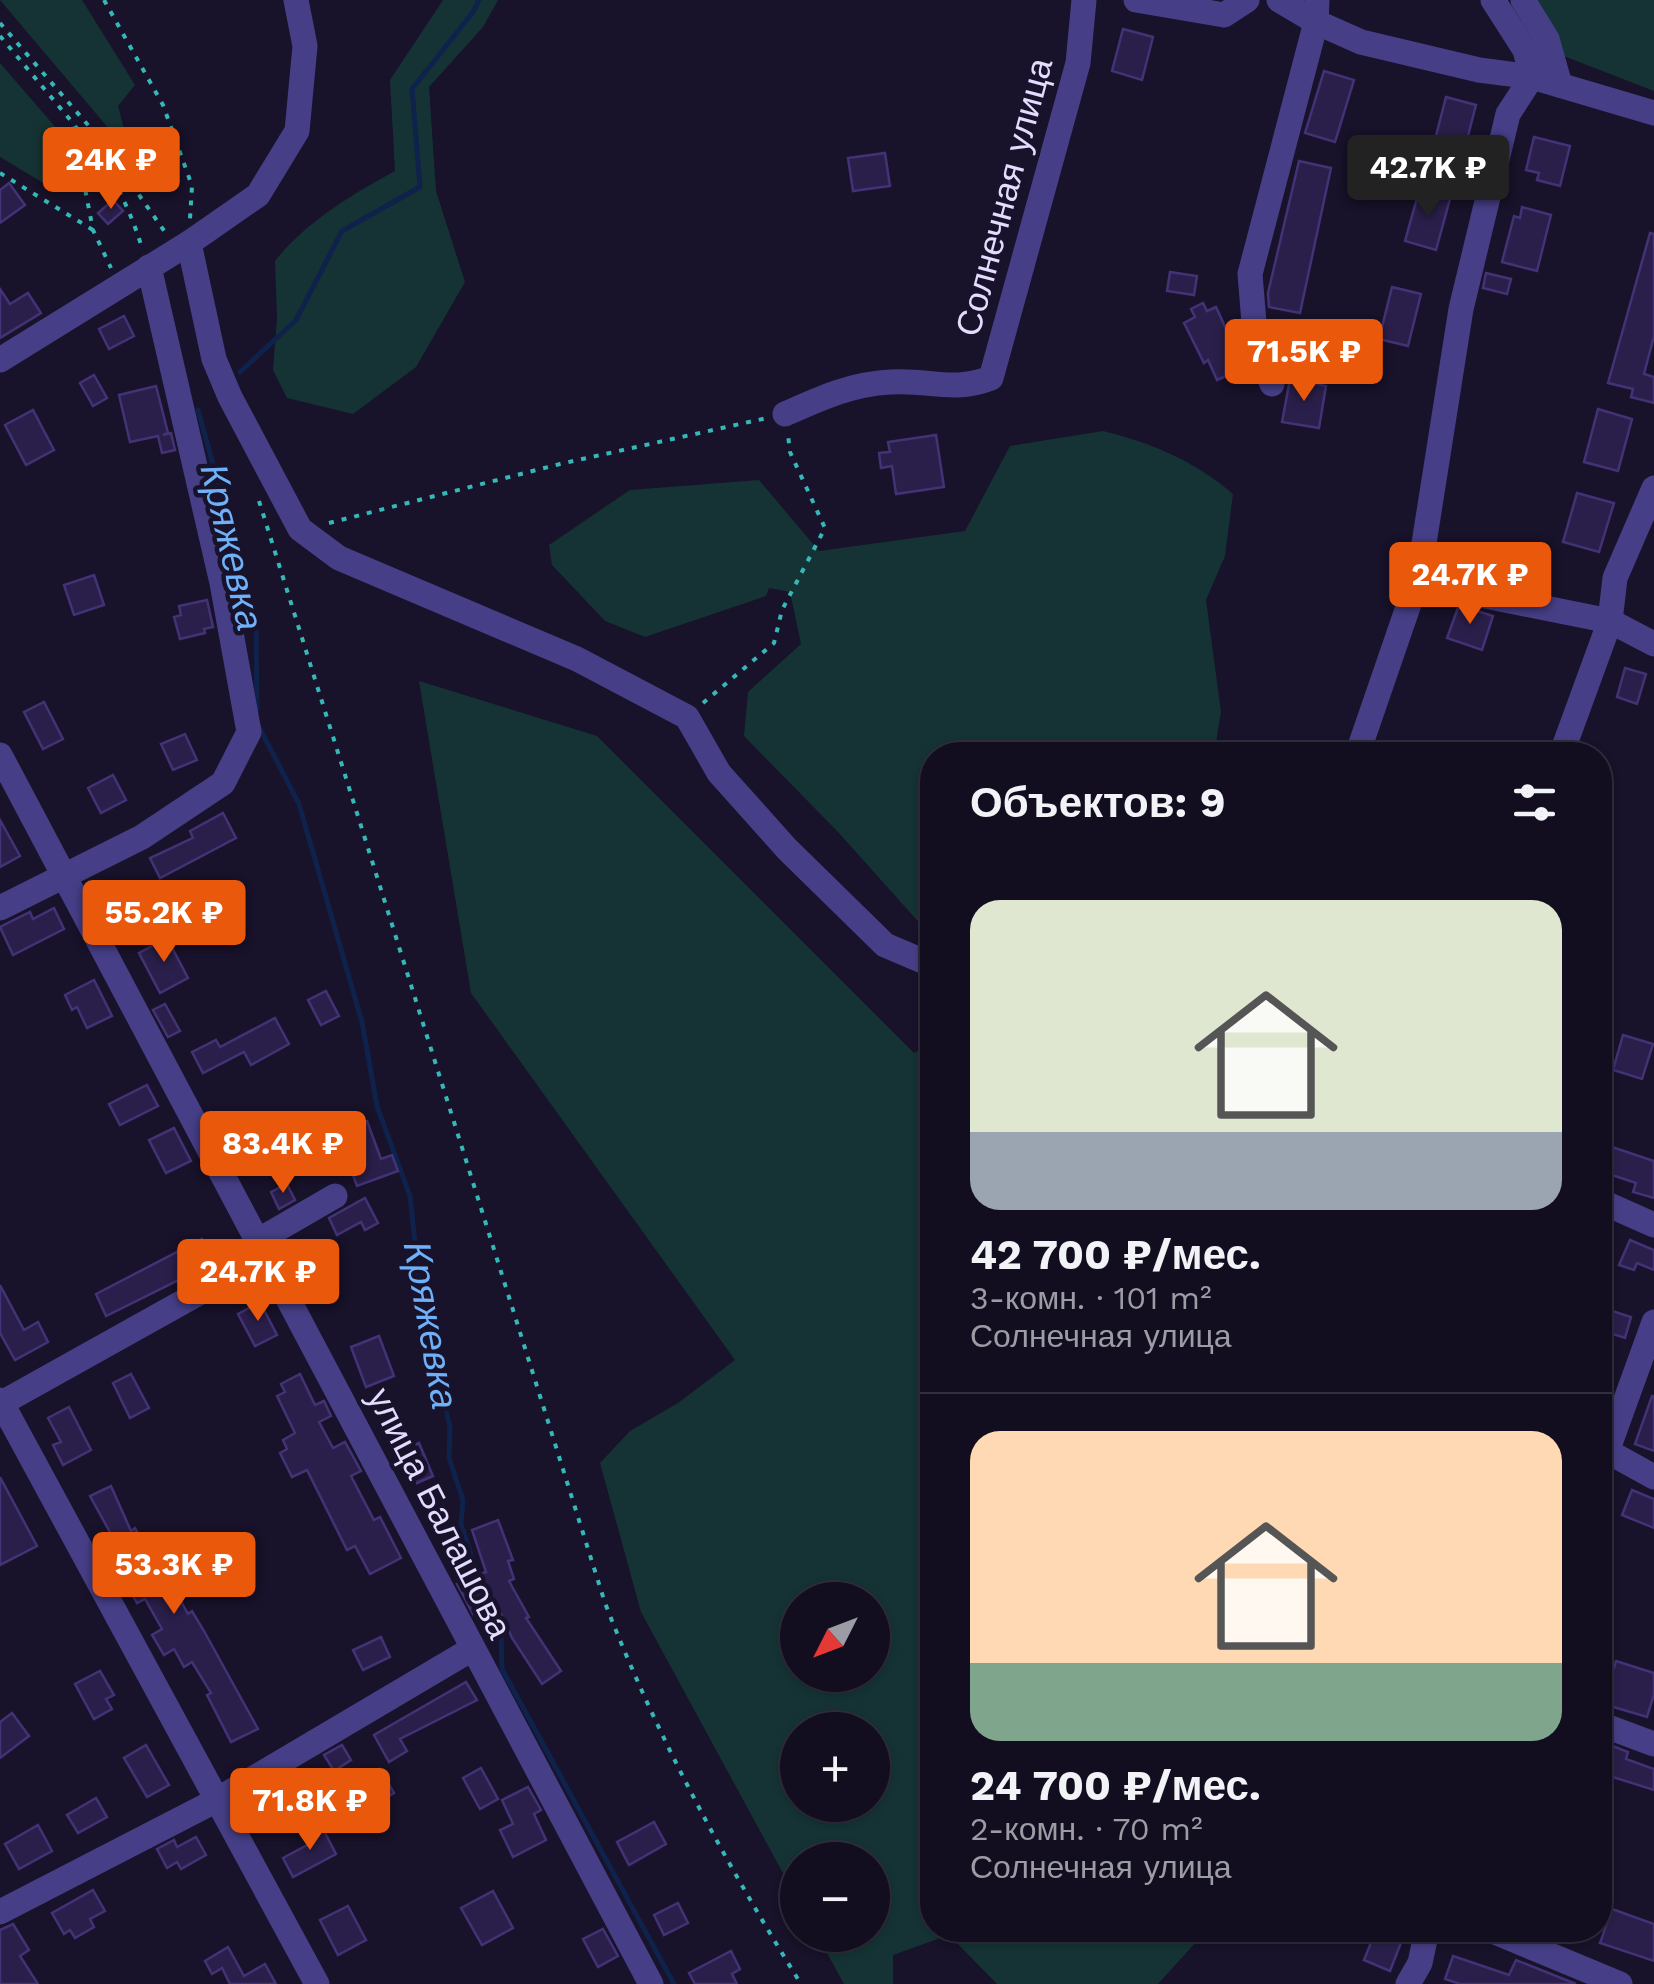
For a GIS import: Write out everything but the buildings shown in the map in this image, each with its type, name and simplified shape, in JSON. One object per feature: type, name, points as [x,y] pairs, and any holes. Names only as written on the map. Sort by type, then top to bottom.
[{"type":"street","points":[[0,360],[258,195],[297,131],[305,46],[296,0]]},
{"type":"street","name":"Солнечная улица","points":[[785,414],[846,387],[894,382],[968,387],[991,378],[1078,63],[1084,0]]},
{"type":"street","points":[[1136,0],[1224,16],[1247,0]]},
{"type":"street","points":[[1279,0],[1316,11],[1361,42],[1479,70],[1532,77],[1654,112]]},
{"type":"street","points":[[1361,742],[1419,575],[1461,309],[1508,114],[1532,77],[1524,50],[1493,0]]},
{"type":"street","points":[[1522,0],[1546,39],[1560,85]]},
{"type":"street","points":[[1272,384],[1256,347],[1250,274],[1316,11]]},
{"type":"street","points":[[182,247],[214,359],[300,530],[339,558],[577,659],[687,717],[720,773],[788,849],[884,945],[920,960]]},
{"type":"street","points":[[0,908],[142,836],[223,783],[249,732],[222,583],[148,267]]},
{"type":"street","points":[[1566,742],[1610,621],[1615,578],[1654,488]]},
{"type":"street","points":[[1419,575],[1484,596],[1610,621],[1654,644]]},
{"type":"street","name":"улица Балашова","points":[[0,755],[651,1984]]},
{"type":"street","points":[[317,1984],[1,1402],[263,1247],[334,1196]]},
{"type":"street","points":[[1612,1206],[1654,1225]]},
{"type":"street","points":[[1612,1439],[1654,1322]]},
{"type":"street","points":[[1612,1464],[1654,1477]]},
{"type":"street","points":[[0,1912],[215,1801],[472,1649]]},
{"type":"street","points":[[1612,1728],[1654,1744]]},
{"type":"street","points":[[1408,1984],[1420,1963],[1424,1942]]},
{"type":"street","points":[[1519,1942],[1620,1984]]},
{"type":"path","points":[[104,0],[163,105],[192,186],[182,247]]},
{"type":"path","points":[[0,23],[100,139],[182,247]]},
{"type":"path","points":[[0,36],[108,166],[134,219],[148,267]]},
{"type":"path","points":[[72,122],[94,230],[119,286]]},
{"type":"path","points":[[0,173],[94,230]]},
{"type":"path","points":[[300,530],[560,464],[785,414],[790,452],[826,528],[782,610],[774,643],[687,717]]},
{"type":"path","points":[[255,487],[605,1603],[679,1773],[738,1882],[801,1984]]},
{"type":"green space","points":[[0,0],[82,0],[135,85],[118,106],[127,140],[110,130]]},
{"type":"green space","points":[[443,0],[498,0],[483,27],[429,87],[436,191],[465,282],[416,367],[353,414],[287,398],[273,370],[277,317],[275,261],[315,222],[395,171],[390,80]]},
{"type":"green space","points":[[1517,0],[1654,0],[1654,91],[1548,50]]},
{"type":"green space","points":[[0,63],[57,129],[67,172],[45,184],[0,157]]},
{"type":"green space","points":[[1103,431],[1172,455],[1233,494],[1225,556],[1206,600],[1221,712],[1216,742],[920,742],[920,924],[744,736],[748,692],[801,644],[790,592],[769,588],[766,596],[645,637],[605,621],[552,565],[549,545],[630,490],[759,480],[819,551],[965,531],[1010,446]]},
{"type":"green space","points":[[419,681],[597,736],[914,1053],[920,1050],[920,1942],[929,1942],[893,1955],[893,1984],[844,1984],[826,1952],[890,1952],[890,1842],[780,1842],[780,1868],[641,1612],[600,1463],[630,1431],[678,1403],[735,1360],[471,993]]},
{"type":"green space","points":[[956,1942],[1196,1942],[1158,1984],[997,1984]]},
{"type":"waterway","name":"Кряжевка","points":[[240,372],[296,320],[342,231],[420,187],[412,89],[479,0]]},
{"type":"waterway","name":"Кряжевка","points":[[198,410],[256,618],[257,709]]},
{"type":"waterway","name":"Кряжевка","points":[[258,725],[299,804],[362,1022],[377,1106],[410,1196],[422,1309],[450,1427],[449,1458],[463,1500],[461,1524],[479,1579]]},
{"type":"waterway","name":"Кряжевка","points":[[489,1603],[501,1634],[502,1669],[674,1984]]}]
